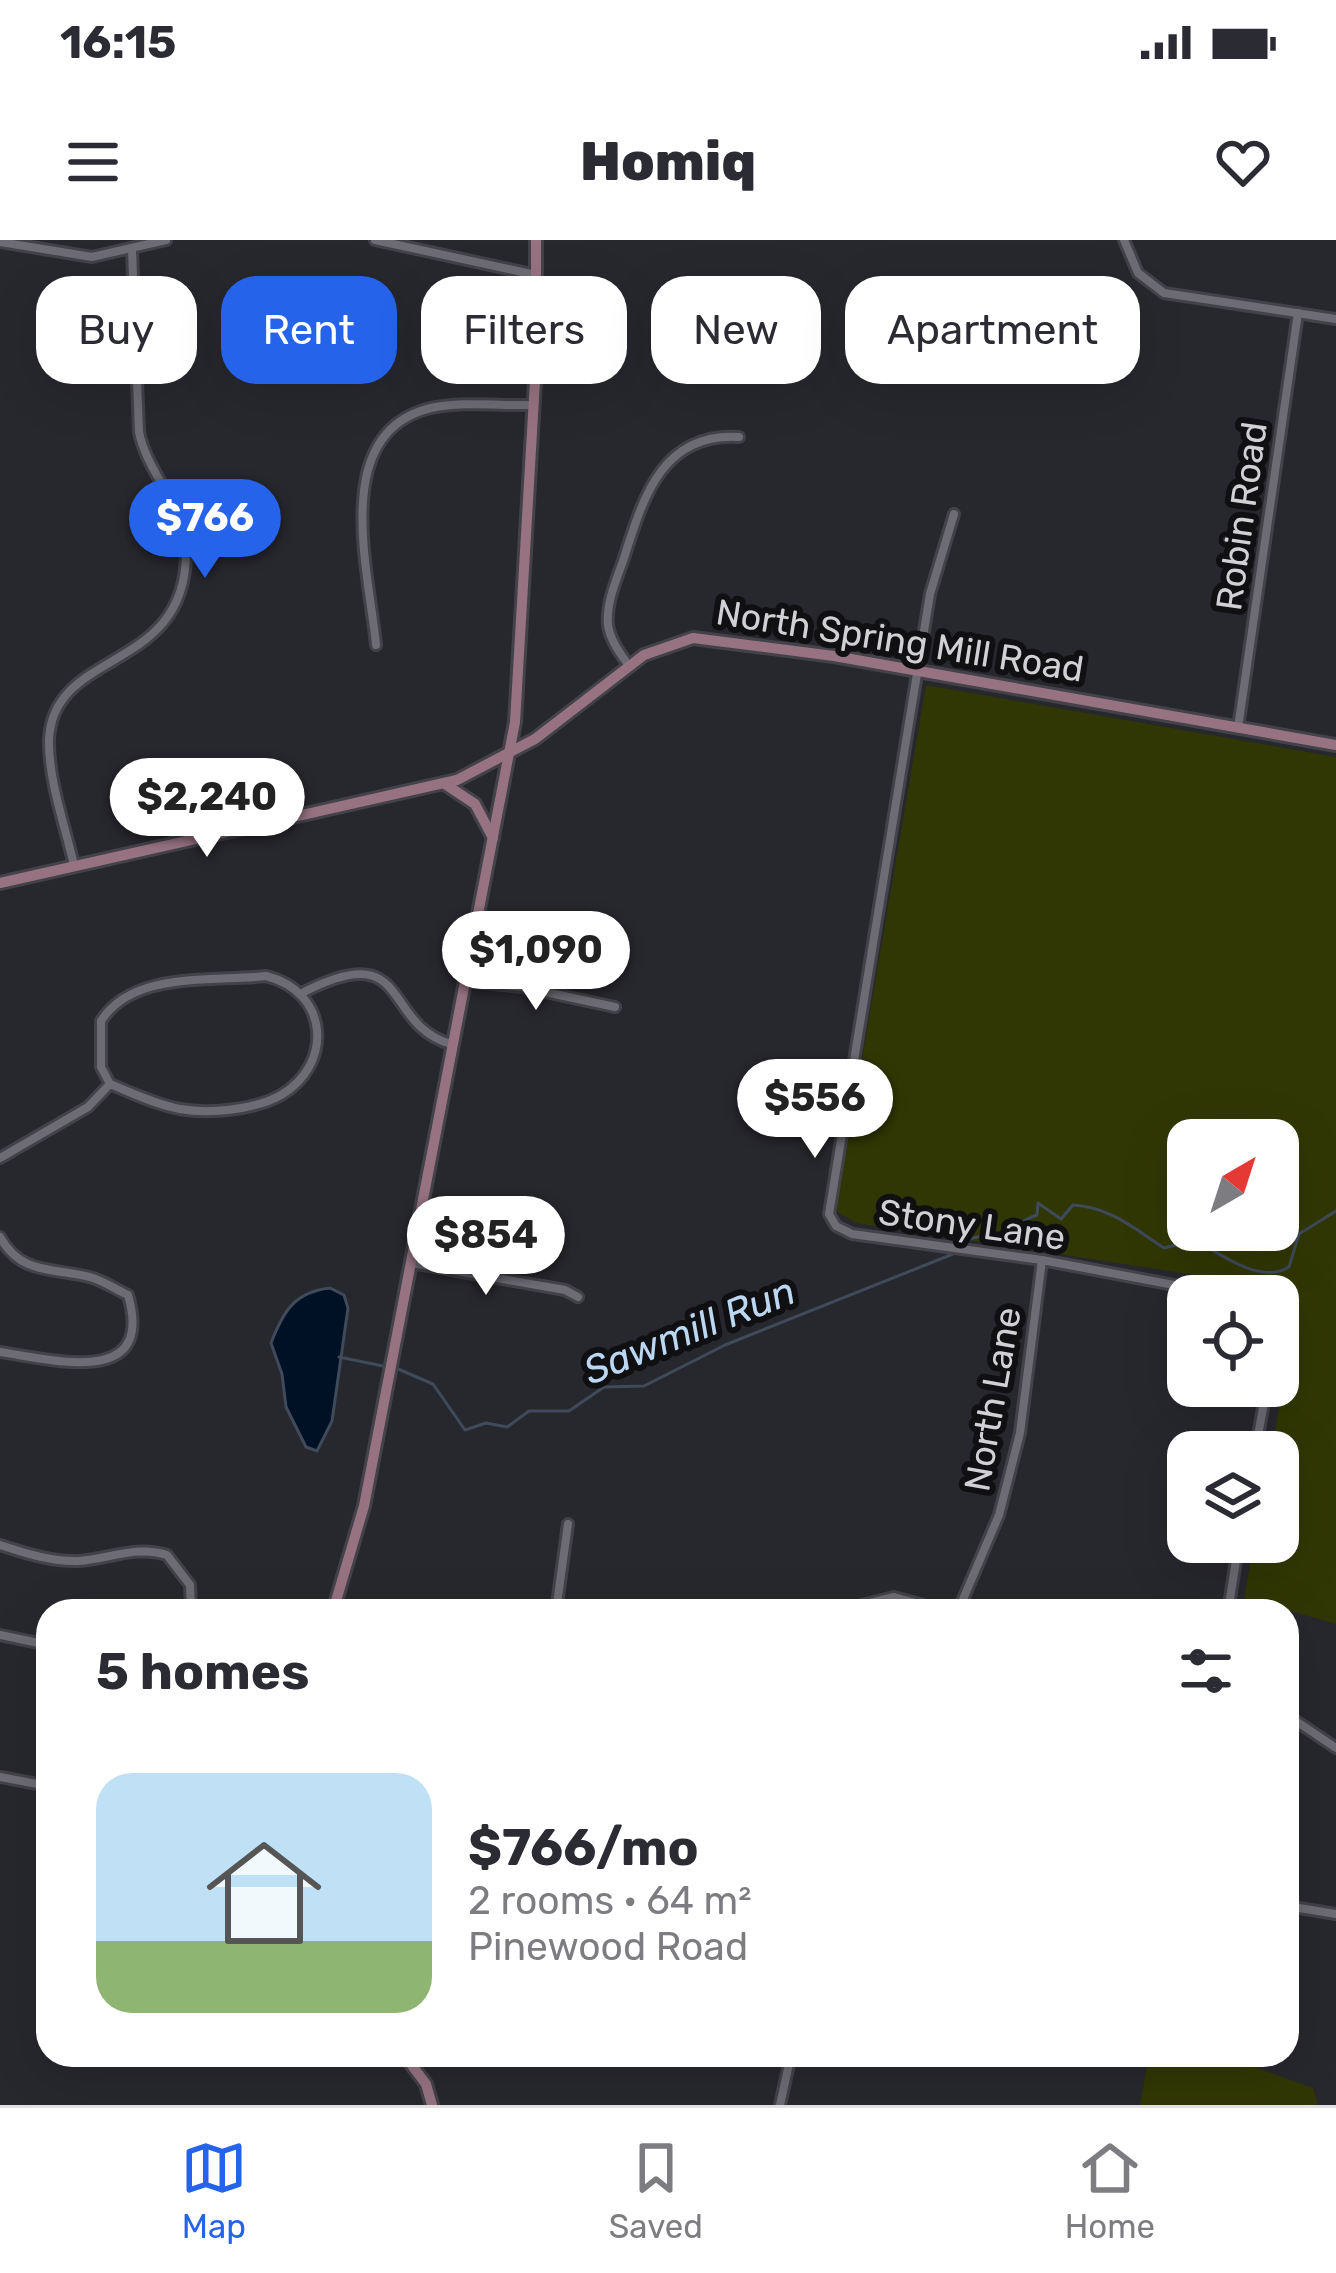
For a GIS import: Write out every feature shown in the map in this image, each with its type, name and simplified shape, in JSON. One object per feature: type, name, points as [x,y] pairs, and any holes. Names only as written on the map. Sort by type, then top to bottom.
[{"type":"main road","points":[[336,1599],[356,1540],[510,753],[533,405],[536,240]]},
{"type":"main road","name":"North Spring Mill Road","points":[[0,883],[446,784],[541,734],[662,646],[704,637],[920,670],[1336,745]]},
{"type":"main road","points":[[446,784],[475,804],[494,842]]},
{"type":"main road","points":[[413,2067],[426,2084],[432,2105]]},
{"type":"street","points":[[0,242],[73,256],[132,250],[166,240]]},
{"type":"street","points":[[375,240],[536,275]]},
{"type":"street","points":[[1124,240],[1138,273],[1164,292],[1336,319]]},
{"type":"street","points":[[74,866],[52,765],[53,719],[80,679],[126,657],[167,621],[181,599],[186,550],[183,527],[144,458],[139,432],[132,250]]},
{"type":"street","name":"Robin Road","points":[[1238,728],[1298,313]]},
{"type":"street","points":[[376,645],[362,501],[372,454],[401,423],[428,409],[533,405]]},
{"type":"street","points":[[629,666],[612,640],[608,614],[646,491],[674,458],[719,437],[739,437]]},
{"type":"street","points":[[920,670],[930,594],[954,514]]},
{"type":"street","name":"Stony Lane","points":[[920,670],[829,1214],[836,1226],[852,1234],[1042,1259],[1167,1283]]},
{"type":"street","points":[[266,976],[304,992],[313,1009],[315,1046],[302,1076],[281,1095],[214,1111],[179,1109],[110,1084],[101,1066],[101,1021],[130,990],[158,983],[266,976]]},
{"type":"street","points":[[304,992],[338,976],[370,976],[396,991],[425,1034],[451,1044]]},
{"type":"street","points":[[463,981],[521,987],[615,1007]]},
{"type":"street","points":[[0,1158],[88,1106],[110,1084]]},
{"type":"street","points":[[0,1237],[22,1264],[56,1275],[91,1277],[128,1295],[136,1321],[132,1340],[114,1358],[82,1364],[0,1353]]},
{"type":"street","name":"North Lane","points":[[963,1599],[999,1515],[1020,1433],[1042,1259]]},
{"type":"street","points":[[410,1263],[565,1290],[578,1297]]},
{"type":"street","points":[[558,1599],[568,1524]]},
{"type":"street","points":[[0,1546],[48,1559],[78,1561],[131,1550],[166,1555],[190,1585],[191,1599]]},
{"type":"street","points":[[1229,1599],[1235,1563]]},
{"type":"street","points":[[0,1635],[36,1642]]},
{"type":"street","points":[[1299,1723],[1336,1748]]},
{"type":"street","points":[[0,1778],[36,1784]]},
{"type":"street","points":[[1299,1908],[1336,1914]]},
{"type":"street","points":[[780,2105],[788,2067]]},
{"type":"green space","points":[[926,685],[1336,757],[1336,1624],[1299,1614],[1299,1599],[1244,1598],[1250,1563],[1299,1563],[1299,1431],[1275,1431],[1279,1407],[1299,1407],[1299,1275],[1195,1275],[856,1223],[836,1211]]},
{"type":"green space","points":[[1147,2067],[1254,2067],[1313,2088],[1318,2105],[1140,2105]]},
{"type":"water","points":[[330,1288],[344,1295],[348,1308],[332,1421],[317,1451],[306,1447],[286,1407],[282,1374],[271,1343],[292,1305],[307,1294]]},
{"type":"waterway","name":"Sawmill Run","points":[[966,1241],[1008,1231],[1037,1215],[1038,1203],[1061,1219],[1073,1205],[1110,1214],[1164,1248],[1195,1240],[1241,1266],[1278,1272],[1289,1267],[1299,1234],[1336,1211]]},
{"type":"waterway","name":"Sawmill Run","points":[[398,1369],[433,1384],[465,1430],[486,1423],[507,1427],[529,1411],[569,1411],[604,1387],[644,1386],[725,1345],[953,1254]]},
{"type":"waterway","name":"Sawmill Run","points":[[339,1357],[383,1366]]}]
